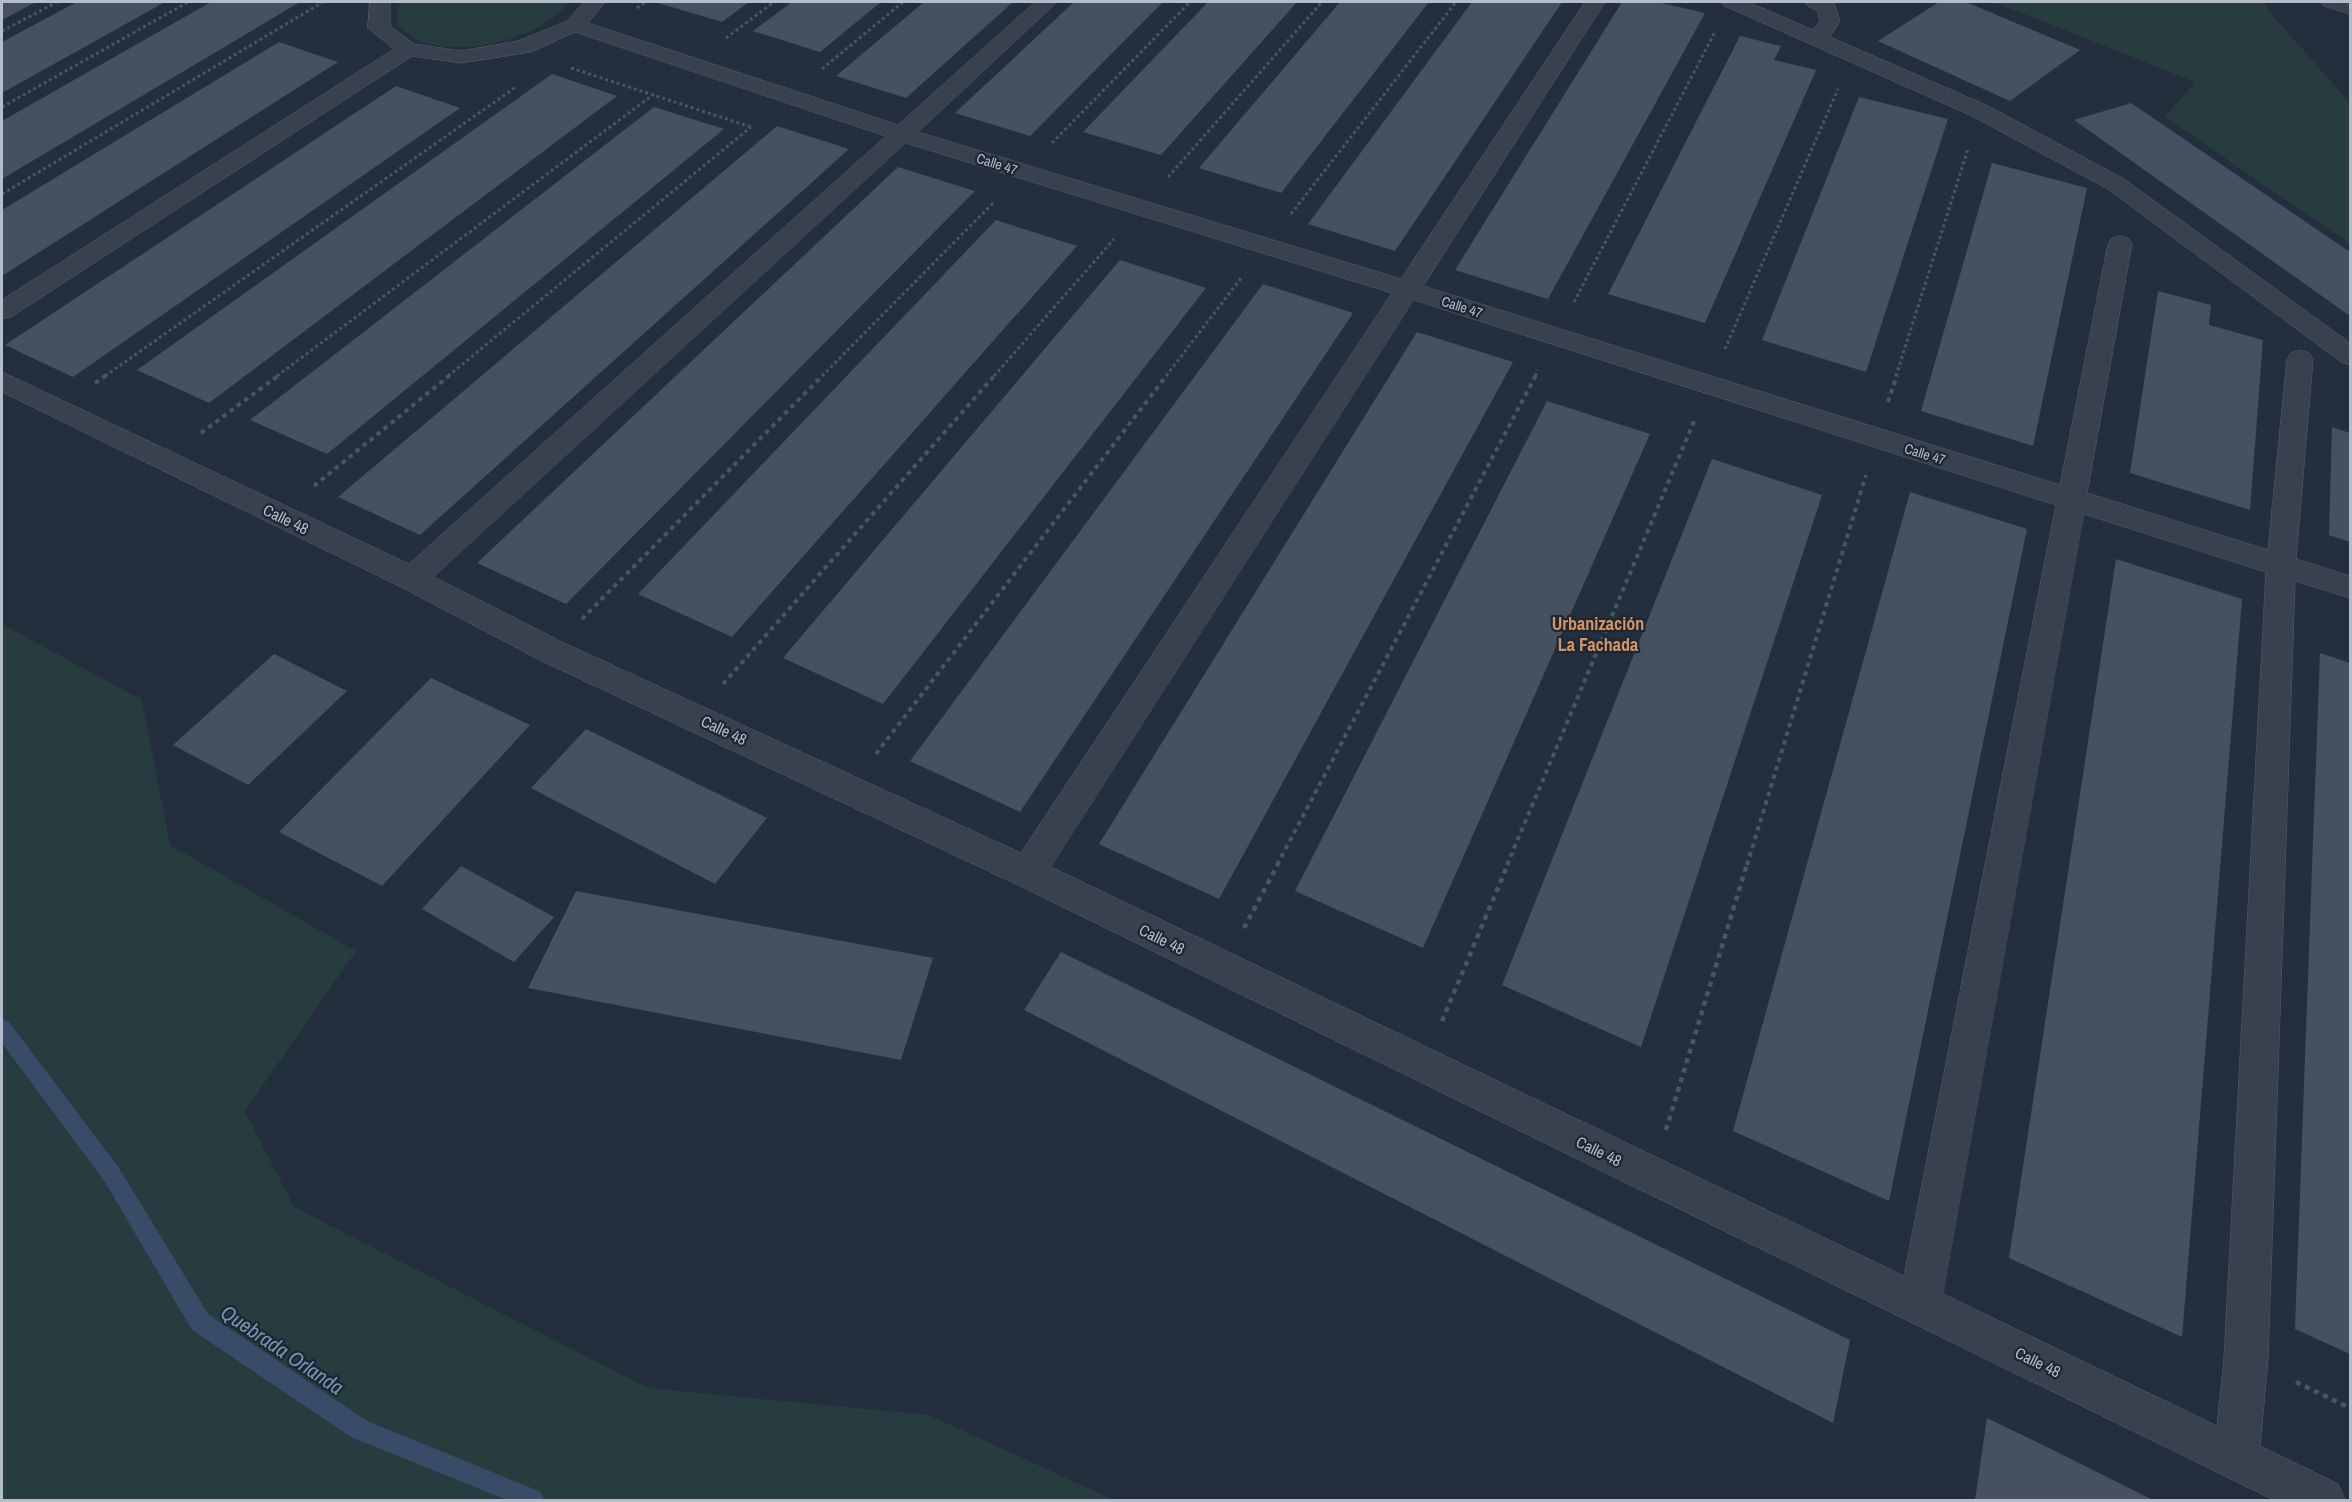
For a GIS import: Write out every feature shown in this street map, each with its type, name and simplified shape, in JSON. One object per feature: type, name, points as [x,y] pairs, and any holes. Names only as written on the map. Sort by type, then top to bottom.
[{"type":"street","points":[[380,2],[379,28],[408,49],[461,57],[524,48],[574,25],[595,2]]},
{"type":"street","points":[[412,579],[1047,2]]},
{"type":"street","points":[[1028,873],[1595,2]]},
{"type":"street","points":[[1732,2],[1818,37],[1980,111],[2116,184],[2350,356]]},
{"type":"street","points":[[1815,2],[1827,7],[1830,21],[1818,37]]},
{"type":"street","points":[[2331,2],[2350,8]]},
{"type":"street","name":"Calle 47","points":[[574,25],[902,134],[1143,206],[2350,587]]},
{"type":"street","points":[[2,310],[408,49]]},
{"type":"street","points":[[1920,1304],[2120,244]]},
{"type":"street","points":[[2236,1459],[2246,1359],[2281,564],[2300,359]]},
{"type":"street","name":"Calle 48","points":[[2,381],[412,579],[551,651],[850,788],[1028,873],[2322,1500]]},
{"type":"path","points":[[2,31],[57,2]]},
{"type":"path","points":[[2,107],[188,2]]},
{"type":"path","points":[[2,194],[323,2]]},
{"type":"path","points":[[164,460],[774,2]]},
{"type":"path","points":[[279,515],[903,2]]},
{"type":"path","points":[[551,651],[1190,2]]},
{"type":"path","points":[[694,717],[1322,2]]},
{"type":"path","points":[[850,788],[1456,2]]},
{"type":"path","points":[[1222,969],[1720,22]]},
{"type":"path","points":[[1423,1066],[1709,386],[1853,53]]},
{"type":"path","points":[[562,65],[751,127]]},
{"type":"path","points":[[57,409],[522,82]]},
{"type":"path","points":[[1652,1177],[1877,439],[1980,111]]},
{"type":"green space","points":[[400,2],[568,2],[554,17],[534,29],[509,39],[482,45],[455,47],[430,44],[410,35],[396,19]]},
{"type":"green space","points":[[1994,2],[2265,2],[2267,9],[2350,103],[2350,244],[2165,117],[2195,82]]},
{"type":"green space","points":[[2,624],[142,700],[170,845],[356,951],[245,1111],[294,1207],[648,1388],[929,1415],[1114,1500],[2,1500]]},
{"type":"building","points":[[2,2],[36,2],[2,20]]},
{"type":"building","points":[[77,2],[165,2],[2,93],[2,42]]},
{"type":"building","points":[[211,2],[300,2],[2,179],[2,121]]},
{"type":"building","points":[[749,2],[722,22],[658,3]]},
{"type":"building","points":[[792,2],[881,2],[820,52],[753,31]]},
{"type":"building","points":[[924,2],[1013,2],[906,98],[836,76]]},
{"type":"building","points":[[1074,2],[1163,2],[1030,136],[955,113]]},
{"type":"building","points":[[1208,2],[1297,2],[1161,155],[1083,132]]},
{"type":"building","points":[[1340,2],[1429,2],[1281,193],[1199,168]]},
{"type":"building","points":[[1472,2],[1562,2],[1395,251],[1308,224]]},
{"type":"building","points":[[1622,2],[1657,2],[1705,13],[1548,299],[1455,270]]},
{"type":"building","points":[[1939,2],[1966,2],[2080,50],[2010,101],[1878,41]]},
{"type":"building","points":[[1740,36],[1781,46],[1774,60],[1816,70],[1705,323],[1608,294]]},
{"type":"building","points":[[279,42],[338,62],[2,276],[2,210]]},
{"type":"building","points":[[552,74],[617,96],[209,403],[137,370]]},
{"type":"building","points":[[396,86],[460,108],[73,377],[5,345]]},
{"type":"building","points":[[1859,97],[1948,119],[1866,372],[1762,340]]},
{"type":"building","points":[[2131,103],[2350,252],[2350,316],[2074,120]]},
{"type":"building","points":[[654,107],[724,129],[327,454],[250,420]]},
{"type":"building","points":[[777,126],[849,149],[420,535],[338,497]]},
{"type":"building","points":[[1992,163],[2087,188],[2033,446],[1921,411]]},
{"type":"building","points":[[898,167],[975,191],[566,604],[477,563]]},
{"type":"building","points":[[996,220],[1077,246],[732,637],[638,594]]},
{"type":"building","points":[[1120,260],[1206,288],[883,704],[783,658]]},
{"type":"building","points":[[1263,284],[1353,313],[1020,812],[910,761]]},
{"type":"building","points":[[2158,291],[2211,305],[2209,325],[2263,340],[2250,510],[2130,473]]},
{"type":"building","points":[[1417,332],[1513,362],[1219,899],[1099,844]]},
{"type":"building","points":[[1547,401],[1650,434],[1423,948],[1295,891]]},
{"type":"building","points":[[2332,427],[2350,433],[2350,542],[2329,535]]},
{"type":"building","points":[[1712,459],[1822,495],[1641,1047],[1502,985]]},
{"type":"building","points":[[1910,492],[2027,529],[1889,1201],[1733,1131]]},
{"type":"building","points":[[2116,559],[2242,599],[2182,1337],[2009,1258]]},
{"type":"building","points":[[2320,653],[2350,663],[2350,1354],[2295,1329]]},
{"type":"building","points":[[274,654],[347,691],[248,785],[173,745]]},
{"type":"building","points":[[431,678],[530,725],[382,886],[279,832]]},
{"type":"building","points":[[586,729],[767,818],[715,884],[531,788]]},
{"type":"building","points":[[461,866],[554,917],[514,962],[422,909]]},
{"type":"building","points":[[576,891],[933,958],[901,1060],[528,988]]},
{"type":"building","points":[[1061,952],[1850,1340],[1833,1423],[1024,1010]]},
{"type":"building","points":[[1987,1418],[2051,1449],[2153,1500],[1975,1500]]},
{"type":"waterway","name":"Quebrada Orlanda","points":[[2,1028],[112,1175],[200,1322],[359,1429],[533,1500]]},
{"type":"district","name":"Urbanización La Fachada","points":[[1598,634]]}]
